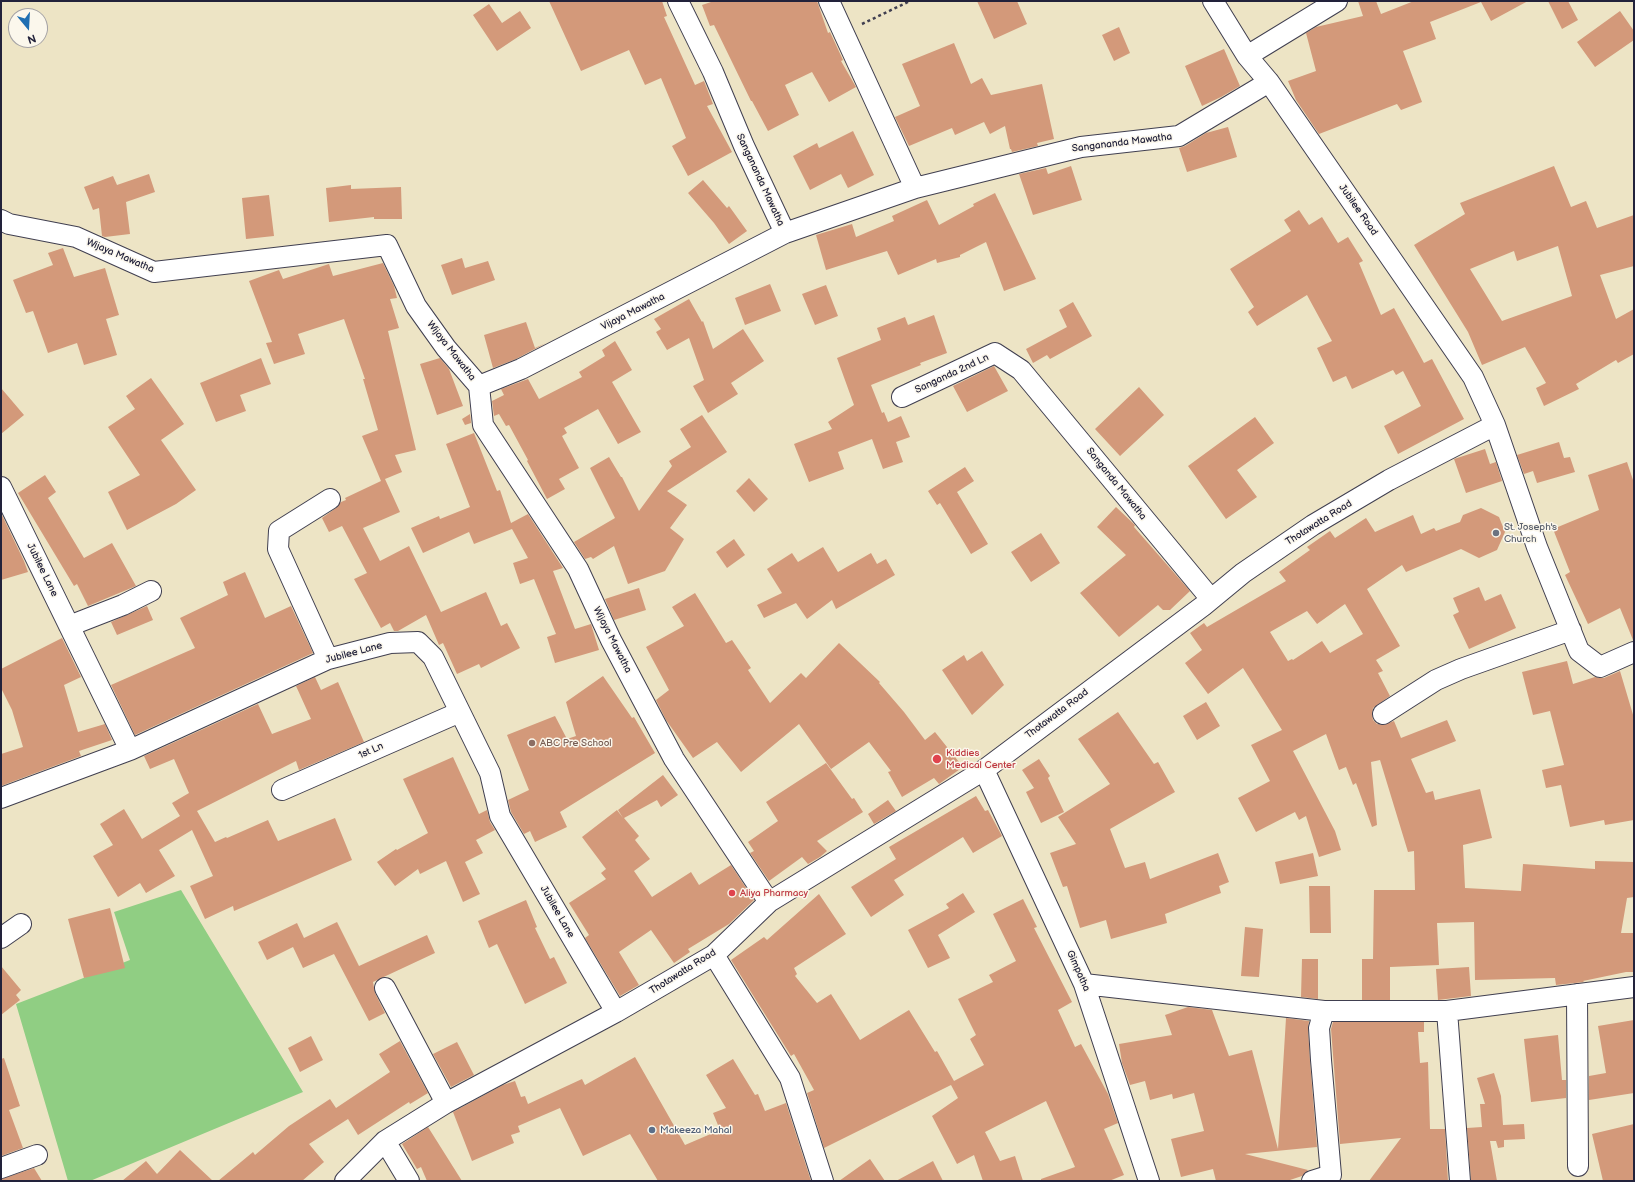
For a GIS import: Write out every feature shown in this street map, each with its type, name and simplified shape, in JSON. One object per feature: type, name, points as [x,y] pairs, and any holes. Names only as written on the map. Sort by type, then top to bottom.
[{"type":"street","name":"Sangananda Mawatha","points":[[678,1],[713,72],[744,146],[784,233],[915,188],[1081,147],[1179,136],[1269,82]]},
{"type":"street","points":[[829,1],[915,188]]},
{"type":"street","name":"Jubilee Road","points":[[1213,1],[1247,56],[1269,82],[1473,377],[1495,425]]},
{"type":"street","points":[[1247,56],[1337,1]]},
{"type":"street","name":"Wijaya Mawatha","points":[[1,220],[9,224],[76,237],[154,272],[387,245],[416,306],[446,348],[479,386],[483,425],[578,569],[611,640],[674,759],[768,902]]},
{"type":"street","name":"Vijaya Mawatha","points":[[479,386],[521,369],[784,233]]},
{"type":"street","name":"Sanganda 2nd Ln","points":[[902,398],[995,353],[1021,370]]},
{"type":"street","name":"Sanganda Mawatha","points":[[1021,370],[1211,599]]},
{"type":"street","points":[[1495,425],[1530,526],[1580,651],[1600,667],[1634,652]]},
{"type":"street","name":"Thotawatta Road","points":[[345,1181],[385,1141],[446,1103],[616,1012],[714,955],[768,902],[984,770],[1211,599],[1243,573],[1313,526],[1389,480],[1495,425]]},
{"type":"street","name":"Jubilee Lane","points":[[1,487],[130,750],[328,659],[390,643],[418,642],[433,657],[490,773],[500,816],[616,1012]]},
{"type":"street","points":[[328,659],[278,550],[279,531],[330,500]]},
{"type":"street","points":[[69,626],[123,605],[152,591]]},
{"type":"street","points":[[1383,714],[1436,680],[1461,669],[1571,630]]},
{"type":"street","name":"1st Ln","points":[[282,790],[460,712]]},
{"type":"street","points":[[1,798],[130,750]]},
{"type":"street","name":"Gimpatha","points":[[984,770],[1084,984],[1149,1181]]},
{"type":"street","points":[[1,938],[21,924]]},
{"type":"street","points":[[714,955],[790,1078],[823,1181]]},
{"type":"street","points":[[1084,984],[1324,1011],[1447,1011],[1634,986]]},
{"type":"street","points":[[385,988],[446,1103]]},
{"type":"street","points":[[1577,994],[1578,1166]]},
{"type":"street","points":[[1312,1181],[1331,1175],[1319,1028],[1324,1011]]},
{"type":"street","points":[[1447,1011],[1460,1181]]},
{"type":"street","points":[[385,1141],[409,1181]]},
{"type":"street","points":[[1,1168],[37,1155]]},
{"type":"path","points":[[844,34],[910,1]]},
{"type":"green space","points":[[181,890],[303,1092],[90,1181],[68,1181],[16,1004],[130,960],[114,912]]},
{"type":"building","points":[[549,1],[662,1],[667,16],[664,17],[695,85],[704,81],[713,104],[707,106],[732,152],[688,176],[672,146],[686,138],[661,78],[645,85],[629,50],[581,71]]},
{"type":"building","points":[[714,1],[817,1],[828,33],[830,32],[843,60],[841,61],[856,87],[829,102],[812,72],[785,85],[799,115],[768,131],[751,101],[714,25],[710,26],[702,5]]},
{"type":"building","points":[[977,1],[1017,1],[1027,24],[994,39]]},
{"type":"building","points":[[1358,1],[1376,1],[1381,14],[1414,1],[1528,1],[1491,21],[1481,2],[1430,22],[1436,39],[1403,51],[1422,102],[1401,110],[1397,104],[1319,134],[1296,100],[1288,81],[1316,71],[1306,33],[1316,27],[1363,16]]},
{"type":"building","points":[[1548,1],[1568,1],[1578,20],[1562,29]]},
{"type":"building","points":[[489,4],[502,23],[520,11],[531,28],[497,51],[473,15]]},
{"type":"building","points":[[1620,11],[1634,31],[1634,40],[1595,67],[1577,42]]},
{"type":"building","points":[[1119,27],[1130,53],[1114,61],[1102,35]]},
{"type":"building","points":[[954,43],[971,84],[982,78],[991,95],[1042,84],[1054,139],[1037,143],[1038,146],[1012,152],[1005,126],[990,134],[984,122],[955,135],[952,128],[909,146],[895,117],[920,106],[902,64]]},
{"type":"building","points":[[1224,49],[1240,86],[1202,106],[1185,66]]},
{"type":"building","points":[[1228,127],[1237,157],[1187,172],[1179,148],[1206,133]]},
{"type":"building","points":[[853,131],[874,175],[848,188],[841,174],[810,190],[793,156],[817,143],[819,148]]},
{"type":"building","points":[[1071,166],[1082,200],[1033,215],[1019,174],[1046,168],[1048,174]]},
{"type":"building","points":[[1554,166],[1571,207],[1586,201],[1597,228],[1634,215],[1634,266],[1600,275],[1616,319],[1634,309],[1634,354],[1618,363],[1616,360],[1576,384],[1579,389],[1544,406],[1536,388],[1546,383],[1525,347],[1482,365],[1468,332],[1414,245],[1465,214],[1460,203]],"holes":[[[1558,246],[1572,296],[1502,321],[1470,269],[1514,251],[1517,261]]]},
{"type":"building","points":[[149,174],[155,192],[126,202],[130,234],[105,237],[102,236],[99,208],[93,210],[84,187],[113,176],[117,185]]},
{"type":"building","points":[[703,180],[727,208],[729,206],[747,231],[729,244],[714,223],[688,193]]},
{"type":"building","points":[[351,185],[351,189],[401,187],[402,219],[374,219],[374,217],[329,222],[326,188]]},
{"type":"building","points":[[995,193],[1036,279],[1004,291],[986,242],[960,255],[960,257],[937,263],[936,259],[898,275],[887,251],[826,270],[816,235],[852,224],[856,237],[894,221],[892,216],[927,200],[939,225],[974,206],[973,204]]},
{"type":"building","points":[[269,195],[274,236],[246,239],[242,198]]},
{"type":"building","points":[[1299,210],[1309,225],[1322,217],[1338,243],[1348,237],[1363,261],[1359,263],[1381,315],[1394,308],[1424,363],[1432,359],[1464,419],[1398,454],[1384,426],[1421,406],[1403,371],[1396,375],[1393,370],[1352,389],[1346,376],[1333,382],[1317,348],[1332,341],[1307,295],[1257,326],[1248,312],[1254,307],[1230,269],[1291,231],[1284,220]]},
{"type":"building","points":[[63,248],[74,277],[105,268],[119,315],[106,319],[117,355],[84,365],[77,343],[48,353],[33,311],[26,313],[13,280],[53,265],[48,253]]},
{"type":"building","points":[[462,258],[465,268],[488,261],[495,280],[452,295],[441,265]]},
{"type":"building","points":[[383,263],[394,286],[397,298],[390,299],[399,328],[388,331],[416,450],[395,455],[402,472],[385,479],[400,512],[363,528],[380,561],[409,546],[441,612],[486,592],[501,626],[507,623],[520,648],[481,668],[479,664],[457,674],[443,643],[439,645],[426,615],[398,631],[394,631],[390,623],[381,628],[354,579],[367,573],[342,526],[329,532],[322,518],[336,508],[341,502],[346,500],[345,498],[381,481],[362,436],[378,430],[363,379],[365,379],[344,319],[298,334],[305,354],[274,364],[266,343],[272,342],[249,281],[279,270],[283,279],[329,264],[333,276]]},
{"type":"building","points":[[770,284],[781,311],[745,325],[735,298]]},
{"type":"building","points":[[826,285],[838,316],[815,325],[802,294]]},
{"type":"building","points":[[689,299],[702,322],[703,321],[713,349],[743,329],[764,361],[731,383],[738,394],[708,413],[693,386],[704,380],[689,338],[667,350],[656,332],[661,329],[654,319]]},
{"type":"building","points":[[1073,302],[1092,336],[1050,359],[1047,355],[1033,363],[1026,349],[1067,327],[1059,310]]},
{"type":"building","points":[[934,315],[947,353],[920,363],[921,365],[871,385],[882,413],[884,412],[888,422],[901,416],[910,437],[896,442],[903,462],[883,469],[872,439],[838,452],[844,469],[809,482],[794,444],[832,429],[828,422],[854,405],[837,358],[881,340],[877,328],[905,317],[908,325]]},
{"type":"building","points":[[526,322],[535,348],[546,343],[516,359],[493,368],[484,335]]},
{"type":"building","points":[[615,341],[632,370],[612,382],[641,432],[618,444],[598,409],[564,428],[567,433],[562,436],[579,468],[559,479],[565,489],[547,499],[509,425],[506,426],[499,414],[494,416],[492,401],[504,395],[501,389],[528,379],[539,399],[582,377],[579,372],[605,356],[602,350]]},
{"type":"building","points":[[261,358],[271,384],[240,395],[246,411],[216,422],[200,383]]},
{"type":"building","points":[[440,358],[449,369],[463,406],[437,415],[420,364]]},
{"type":"building","points":[[994,366],[1008,391],[967,412],[953,386]]},
{"type":"building","points":[[151,378],[184,424],[161,440],[196,490],[176,504],[127,530],[108,492],[140,475],[108,427],[135,409],[126,396]]},
{"type":"building","points":[[1139,387],[1164,415],[1120,456],[1095,429]]},
{"type":"building","points":[[1,388],[24,415],[1,434]]},
{"type":"building","points":[[470,414],[471,423],[465,425],[462,419]]},
{"type":"building","points":[[702,415],[727,452],[667,491],[687,505],[670,528],[684,539],[665,571],[628,584],[614,546],[593,559],[591,557],[585,559],[574,542],[615,518],[590,468],[609,457],[622,477],[639,511],[672,466],[669,461],[691,447],[680,429]]},
{"type":"building","points":[[1255,417],[1274,443],[1237,470],[1257,497],[1226,519],[1188,466]]},
{"type":"building","points":[[474,433],[497,491],[500,490],[511,523],[528,514],[563,568],[553,571],[575,629],[591,624],[599,650],[555,663],[547,637],[556,634],[534,579],[520,584],[513,563],[528,558],[512,529],[474,544],[469,532],[423,553],[411,528],[439,516],[440,519],[470,507],[446,444]]},
{"type":"building","points":[[1559,442],[1564,458],[1570,457],[1575,472],[1537,483],[1533,471],[1524,474],[1517,455]]},
{"type":"building","points":[[1485,449],[1490,464],[1496,462],[1502,481],[1466,493],[1454,459]]},
{"type":"building","points":[[1627,462],[1634,483],[1633,640],[1620,608],[1588,624],[1565,575],[1570,572],[1553,529],[1599,510],[1588,475]]},
{"type":"building","points":[[965,467],[974,481],[957,492],[988,544],[971,554],[940,503],[937,505],[928,491]]},
{"type":"building","points":[[45,475],[56,492],[48,498],[84,558],[112,543],[136,586],[88,606],[77,584],[74,586],[18,493]]},
{"type":"building","points":[[749,478],[768,499],[754,512],[736,491]]},
{"type":"building","points":[[1116,507],[1135,525],[1134,527],[1190,591],[1170,610],[1163,610],[1158,605],[1119,637],[1080,593],[1126,555],[1097,527]]},
{"type":"building","points":[[1481,508],[1499,517],[1505,532],[1497,550],[1479,558],[1461,549],[1406,572],[1402,565],[1367,589],[1400,646],[1376,660],[1383,671],[1378,673],[1390,696],[1373,708],[1373,720],[1377,724],[1383,725],[1394,721],[1401,738],[1447,720],[1456,741],[1411,759],[1426,793],[1433,791],[1435,800],[1480,789],[1492,838],[1463,845],[1465,888],[1521,891],[1523,864],[1595,869],[1595,861],[1634,862],[1634,897],[1627,898],[1621,933],[1634,933],[1634,972],[1626,972],[1583,981],[1584,982],[1556,985],[1555,978],[1475,980],[1474,922],[1437,923],[1439,965],[1390,967],[1390,1000],[1362,1000],[1362,959],[1373,959],[1374,890],[1415,890],[1414,851],[1408,852],[1380,760],[1371,762],[1377,825],[1372,827],[1356,783],[1353,785],[1346,767],[1339,770],[1326,734],[1293,751],[1335,831],[1341,850],[1319,857],[1306,816],[1299,820],[1295,812],[1256,832],[1238,798],[1270,781],[1251,745],[1282,730],[1243,668],[1208,694],[1185,663],[1202,650],[1190,633],[1204,623],[1207,627],[1286,581],[1279,572],[1310,550],[1307,547],[1330,531],[1335,538],[1366,518],[1375,532],[1413,515],[1421,534],[1434,528],[1436,531],[1460,522],[1463,515]],"holes":[[[1345,604],[1363,634],[1330,653],[1322,641],[1293,660],[1288,661],[1270,632],[1307,611],[1317,624]]]},
{"type":"building","points":[[1,513],[28,572],[1,580]]},
{"type":"building","points":[[1041,533],[1060,563],[1031,582],[1011,552]]},
{"type":"building","points":[[734,539],[745,555],[727,568],[716,552]]},
{"type":"building","points":[[823,547],[838,572],[871,553],[877,564],[886,559],[895,575],[836,609],[832,600],[807,619],[796,603],[764,618],[757,605],[782,593],[767,569],[792,553],[798,562]]},
{"type":"building","points":[[245,572],[265,618],[291,606],[313,653],[135,735],[111,685],[195,648],[180,618],[228,595],[223,582]]},
{"type":"building","points":[[1479,587],[1485,601],[1501,594],[1516,628],[1469,649],[1453,615],[1459,612],[1453,598]]},
{"type":"building","points":[[639,588],[646,610],[614,620],[605,599]]},
{"type":"building","points":[[695,593],[726,643],[732,640],[751,668],[748,670],[770,703],[801,673],[806,678],[839,643],[880,682],[879,683],[904,712],[925,740],[935,732],[963,767],[939,784],[934,778],[902,797],[888,772],[891,771],[869,742],[831,769],[799,724],[741,772],[717,742],[693,758],[666,720],[656,700],[669,690],[646,647],[684,626],[672,607]]},
{"type":"building","points":[[147,606],[153,620],[117,635],[111,622]]},
{"type":"building","points":[[62,638],[81,677],[64,685],[78,732],[105,724],[112,740],[79,751],[81,756],[1,786],[1,754],[23,747],[12,710],[1,688],[1,669]]},
{"type":"building","points":[[982,651],[1004,685],[972,715],[942,670],[964,655],[967,661]]},
{"type":"building","points":[[1567,661],[1573,684],[1595,677],[1604,678],[1620,671],[1634,718],[1634,820],[1605,825],[1604,820],[1570,827],[1561,785],[1546,788],[1542,770],[1564,765],[1550,711],[1533,715],[1522,672]]},
{"type":"building","points":[[603,676],[632,718],[634,717],[655,753],[560,812],[567,827],[535,842],[530,831],[524,834],[511,812],[508,800],[529,790],[507,735],[555,716],[567,739],[576,736],[566,702]]},
{"type":"building","points":[[315,677],[321,690],[338,682],[364,742],[299,770],[296,761],[197,811],[215,842],[268,820],[278,841],[335,818],[352,860],[234,911],[233,906],[205,919],[190,886],[213,876],[192,830],[159,850],[175,876],[146,893],[140,883],[118,897],[93,856],[113,845],[100,824],[124,809],[142,839],[180,816],[172,803],[189,793],[174,759],[150,769],[144,756],[258,704],[272,734],[311,719],[296,686]]},
{"type":"building","points":[[1206,702],[1220,726],[1197,740],[1183,716]]},
{"type":"building","points":[[1118,712],[1154,764],[1158,762],[1175,792],[1110,829],[1125,868],[1145,862],[1150,879],[1218,853],[1229,882],[1219,886],[1221,893],[1165,914],[1167,923],[1111,939],[1106,920],[1080,928],[1067,886],[1063,887],[1050,853],[1076,844],[1058,817],[1110,784],[1078,739]]},
{"type":"building","points":[[453,757],[479,814],[487,810],[490,822],[495,830],[476,840],[483,853],[465,862],[480,894],[463,902],[446,861],[420,874],[418,869],[395,886],[377,862],[396,849],[397,850],[428,833],[403,779]]},
{"type":"building","points":[[1039,759],[1050,776],[1048,778],[1064,812],[1041,823],[1026,792],[1034,788],[1022,770]]},
{"type":"building","points":[[826,763],[852,799],[854,798],[863,812],[817,841],[827,851],[820,857],[808,864],[802,857],[769,881],[750,853],[754,851],[748,842],[778,821],[766,802]]},
{"type":"building","points":[[663,775],[678,795],[661,807],[657,800],[624,818],[639,836],[635,840],[650,859],[634,871],[652,897],[691,872],[699,885],[731,865],[754,900],[729,924],[688,949],[690,952],[674,963],[651,930],[619,952],[639,985],[620,996],[585,938],[589,935],[569,903],[606,879],[601,873],[606,869],[582,837],[617,810],[623,818],[618,810]]},
{"type":"building","points":[[976,796],[985,811],[988,810],[1002,836],[973,853],[963,837],[894,880],[904,895],[871,917],[851,887],[896,859],[889,847]]},
{"type":"building","points":[[888,800],[896,811],[874,824],[868,814]]},
{"type":"building","points":[[1313,853],[1318,876],[1280,884],[1275,862]]},
{"type":"building","points":[[1309,886],[1330,886],[1331,933],[1310,933]]},
{"type":"building","points":[[963,893],[975,912],[938,935],[950,958],[928,968],[908,930],[949,908],[946,904]]},
{"type":"building","points":[[819,894],[846,934],[794,968],[797,974],[795,976],[817,1003],[831,994],[860,1040],[909,1010],[935,1052],[937,1051],[954,1081],[984,1065],[970,1039],[976,1035],[958,999],[993,982],[989,975],[1016,961],[993,914],[1023,899],[1037,927],[1034,928],[1072,1002],[1058,1010],[1075,1047],[1081,1044],[1108,1094],[1118,1123],[1104,1129],[1124,1175],[1109,1181],[1041,1181],[1041,1179],[1075,1167],[1046,1101],[985,1132],[1000,1161],[1015,1156],[1023,1181],[983,1181],[974,1155],[957,1164],[932,1116],[958,1098],[951,1085],[824,1148],[807,1093],[814,1090],[794,1054],[791,1056],[731,960],[764,937],[767,940]]},
{"type":"building","points":[[526,900],[537,927],[535,928],[550,959],[554,957],[567,983],[525,1004],[497,944],[489,948],[478,921]]},
{"type":"building","points":[[110,908],[125,968],[84,978],[68,919]]},
{"type":"building","points":[[337,922],[359,966],[427,935],[435,953],[373,982],[375,993],[385,1013],[369,1021],[334,954],[303,968],[293,947],[267,960],[258,942],[297,923],[304,938]]},
{"type":"building","points":[[1245,927],[1263,929],[1259,977],[1241,976]]},
{"type":"building","points":[[1302,959],[1318,959],[1318,999],[1301,997]]},
{"type":"building","points":[[1,966],[21,990],[16,995],[20,1000],[1,1015]]},
{"type":"building","points":[[1469,967],[1471,996],[1438,1000],[1436,969]]},
{"type":"building","points":[[1188,1007],[1212,1010],[1229,1056],[1252,1050],[1278,1149],[1286,1018],[1309,1021],[1310,1061],[1317,1147],[1245,1154],[1308,1170],[1302,1176],[1287,1181],[1216,1181],[1213,1169],[1181,1177],[1171,1139],[1204,1131],[1194,1093],[1173,1099],[1172,1094],[1150,1100],[1145,1081],[1130,1085],[1122,1063],[1119,1044],[1172,1035],[1165,1015]]},
{"type":"building","points":[[1634,1020],[1634,1093],[1589,1100],[1589,1076],[1606,1073],[1598,1026]]},
{"type":"building","points":[[1333,1022],[1424,1022],[1424,1032],[1418,1032],[1420,1063],[1428,1062],[1430,1129],[1445,1129],[1448,1181],[1369,1181],[1401,1138],[1340,1144],[1331,1029]]},
{"type":"building","points":[[1558,1035],[1562,1080],[1566,1080],[1566,1098],[1531,1102],[1524,1039]]},
{"type":"building","points":[[311,1036],[323,1060],[300,1072],[288,1048]]},
{"type":"building","points":[[400,1041],[428,1093],[410,1104],[409,1102],[358,1135],[348,1119],[309,1144],[324,1162],[302,1181],[218,1181],[253,1152],[255,1155],[289,1126],[330,1099],[336,1108],[390,1072],[379,1054]]},
{"type":"building","points":[[457,1042],[474,1075],[451,1087],[433,1054]]},
{"type":"building","points":[[635,1057],[685,1145],[720,1130],[713,1113],[726,1108],[706,1075],[733,1059],[755,1095],[758,1094],[765,1111],[786,1103],[811,1181],[658,1181],[630,1134],[583,1156],[560,1108],[518,1126],[520,1132],[511,1135],[514,1143],[472,1161],[453,1112],[503,1085],[515,1081],[521,1097],[525,1096],[528,1104],[582,1079],[585,1085]]},
{"type":"building","points":[[4,1058],[20,1106],[9,1110],[23,1148],[1,1156],[1,1059]]},
{"type":"building","points":[[1494,1073],[1501,1096],[1503,1125],[1524,1124],[1525,1139],[1504,1140],[1504,1147],[1498,1148],[1496,1141],[1490,1141],[1497,1181],[1471,1181],[1467,1128],[1482,1127],[1480,1104],[1485,1104],[1477,1078]]},
{"type":"building","points":[[1634,1124],[1634,1181],[1603,1181],[1592,1134]]},
{"type":"building","points":[[428,1127],[462,1181],[427,1181],[421,1167],[417,1169],[402,1144]]},
{"type":"building","points":[[180,1150],[213,1181],[122,1181],[146,1161],[157,1174]]},
{"type":"building","points":[[870,1159],[885,1181],[839,1181]]},
{"type":"building","points":[[933,1161],[943,1181],[896,1181]]},
{"type":"building","points":[[34,1168],[42,1181],[1,1181],[1,1179]]},
{"type":"place","name":"St. Joseph's Church","points":[[1496,533]]},
{"type":"place","name":"ABC Pre School","points":[[532,743]]},
{"type":"place","name":"Kiddies Medical Center","points":[[937,759]]},
{"type":"place","name":"Aliya Pharmacy","points":[[732,893]]},
{"type":"place","name":"Makeeza Mahal","points":[[652,1130]]}]
